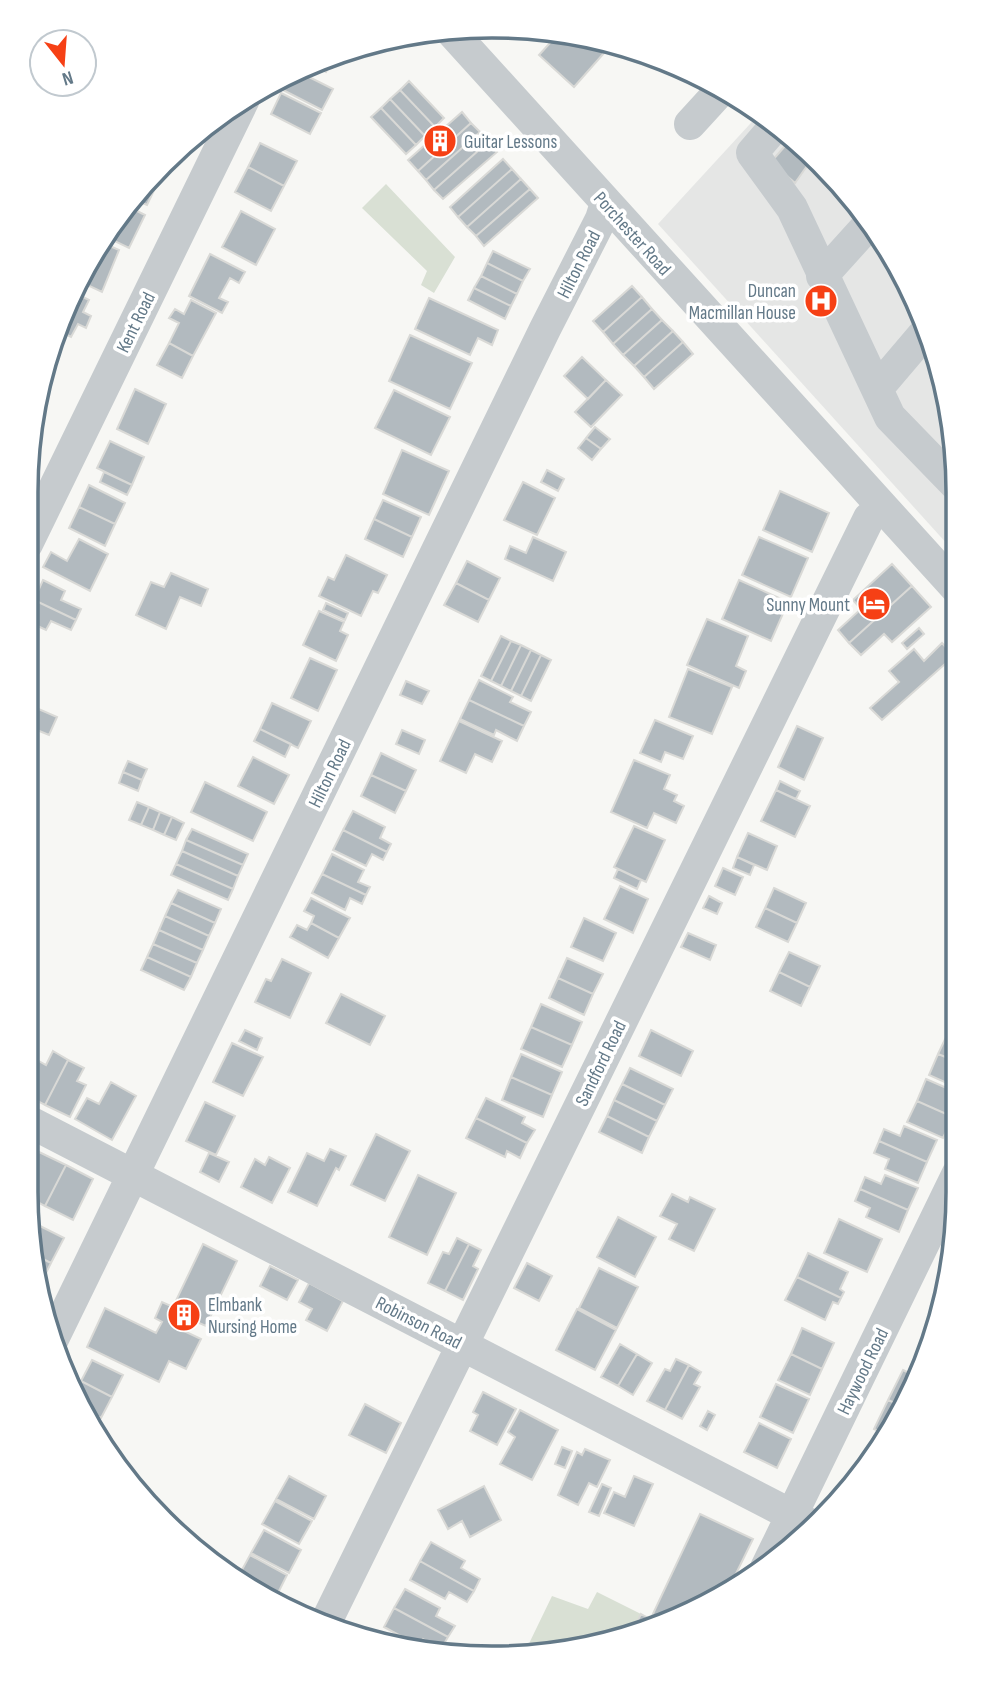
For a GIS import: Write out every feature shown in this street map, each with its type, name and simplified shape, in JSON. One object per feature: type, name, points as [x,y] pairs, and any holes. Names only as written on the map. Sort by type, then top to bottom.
[{"type":"street","name":"Porchester Road","points":[[459,39],[946,577]]},
{"type":"street","points":[[690,124],[715,96]]},
{"type":"street","name":"Kent Road","points":[[38,521],[234,119]]},
{"type":"street","points":[[770,132],[752,153],[792,208],[890,417],[946,475]]},
{"type":"street","name":"Hilton Road","points":[[59,1326],[601,219],[606,203]]},
{"type":"street","points":[[822,276],[863,230]]},
{"type":"street","points":[[877,389],[919,339]]},
{"type":"street","name":"Sandford Road","points":[[329,1616],[869,518],[881,508]]},
{"type":"street","name":"Robinson Road","points":[[38,1125],[802,1520]]},
{"type":"street","name":"Haywood Road","points":[[791,1535],[802,1520],[946,1199]]},
{"type":"shaded area","name":"Duncan Macmillan House","points":[[753,121],[792,151],[834,193],[870,240],[900,292],[931,375],[946,463],[946,543],[658,224]]},
{"type":"shaded area","points":[[386,184],[455,257],[434,293],[421,285],[427,271],[362,208]]},
{"type":"shaded area","points":[[597,1592],[649,1618],[581,1638],[528,1645],[552,1596],[588,1609]]},
{"type":"building","points":[[551,42],[604,53],[574,87],[539,55]]},
{"type":"building","points":[[309,77],[333,89],[322,110],[283,90]]},
{"type":"building","points":[[409,81],[444,118],[435,127],[400,90]]},
{"type":"building","points":[[400,90],[435,127],[425,136],[390,99]]},
{"type":"building","points":[[281,93],[321,113],[310,134],[271,114]]},
{"type":"building","points":[[390,99],[425,136],[416,145],[381,108]]},
{"type":"building","points":[[381,108],[416,145],[406,154],[371,117]]},
{"type":"building","name":"Guitar Lessons","points":[[462,112],[471,123],[418,171],[408,160]]},
{"type":"building","points":[[471,123],[480,132],[426,180],[418,171]]},
{"type":"building","points":[[480,132],[488,142],[434,190],[426,180]]},
{"type":"building","points":[[488,142],[497,152],[443,199],[434,190]]},
{"type":"building","points":[[260,143],[297,161],[284,186],[248,167]]},
{"type":"building","points":[[785,146],[808,165],[795,183],[771,162]]},
{"type":"building","points":[[503,159],[512,169],[458,217],[450,207]]},
{"type":"building","points":[[248,167],[284,186],[271,211],[235,192]]},
{"type":"building","points":[[512,169],[521,179],[467,227],[458,217]]},
{"type":"building","points":[[521,179],[530,189],[476,236],[467,227]]},
{"type":"building","points":[[155,189],[147,205],[143,203]]},
{"type":"building","points":[[530,189],[538,198],[484,246],[476,236]]},
{"type":"building","points":[[136,211],[145,215],[129,248],[114,241]]},
{"type":"building","points":[[241,211],[275,229],[256,265],[222,247]]},
{"type":"building","points":[[111,246],[119,250],[102,292],[88,286]]},
{"type":"building","points":[[493,251],[530,269],[523,281],[487,263]]},
{"type":"building","points":[[210,254],[245,272],[239,283],[230,278],[219,298],[228,302],[222,313],[189,296]]},
{"type":"building","points":[[487,263],[523,281],[517,294],[481,276]]},
{"type":"building","points":[[481,276],[517,294],[511,306],[474,288]]},
{"type":"building","points":[[632,286],[642,297],[603,332],[593,321]]},
{"type":"building","points":[[474,288],[511,306],[505,319],[468,300]]},
{"type":"building","points":[[83,297],[89,300],[83,312],[91,316],[86,328],[78,324],[71,337],[67,335]]},
{"type":"building","points":[[642,297],[652,309],[613,344],[603,332]]},
{"type":"building","points":[[429,298],[498,330],[492,345],[478,338],[470,355],[415,329]]},
{"type":"building","points":[[191,300],[216,313],[193,356],[169,343],[179,323],[169,318],[175,309],[184,314]]},
{"type":"building","points":[[652,309],[662,320],[623,355],[613,344]]},
{"type":"building","points":[[662,320],[673,331],[634,366],[623,355]]},
{"type":"building","points":[[673,331],[683,342],[644,377],[634,366]]},
{"type":"building","points":[[410,335],[472,363],[450,409],[389,381]]},
{"type":"building","points":[[683,342],[693,354],[654,389],[644,377]]},
{"type":"building","points":[[169,343],[193,356],[182,378],[157,365]]},
{"type":"building","points":[[582,357],[606,380],[588,399],[564,376]]},
{"type":"building","points":[[606,380],[622,395],[591,427],[575,412]]},
{"type":"building","points":[[135,389],[166,404],[148,444],[117,429]]},
{"type":"building","points":[[394,390],[450,417],[431,455],[375,428]]},
{"type":"building","points":[[595,427],[610,439],[601,449],[586,438]]},
{"type":"building","points":[[586,438],[601,449],[592,460],[578,448]]},
{"type":"building","points":[[110,441],[144,457],[132,485],[97,468]]},
{"type":"building","points":[[402,450],[449,471],[429,515],[383,494]]},
{"type":"building","points":[[547,470],[564,479],[558,491],[541,482]]},
{"type":"building","points":[[104,472],[132,485],[127,495],[100,482]]},
{"type":"building","points":[[523,482],[555,498],[537,535],[504,520]]},
{"type":"building","points":[[89,485],[125,503],[115,524],[79,507]]},
{"type":"building","points":[[780,491],[829,513],[812,552],[763,530]]},
{"type":"building","points":[[383,500],[421,517],[412,537],[374,519]]},
{"type":"building","points":[[79,507],[115,524],[105,546],[69,528]]},
{"type":"building","points":[[374,519],[412,537],[403,557],[365,539]]},
{"type":"building","points":[[533,537],[566,552],[553,581],[505,559],[510,546],[526,553]]},
{"type":"building","points":[[759,537],[808,558],[791,597],[742,575]]},
{"type":"building","points":[[79,539],[108,554],[90,591],[43,567],[51,552],[67,561]]},
{"type":"building","points":[[346,555],[387,575],[378,593],[373,591],[361,616],[319,596],[328,577],[334,580]]},
{"type":"building","points":[[467,561],[500,578],[489,600],[456,583]]},
{"type":"building","name":"Sunny Mount","points":[[892,564],[912,586],[849,643],[838,630],[861,609],[853,600]]},
{"type":"building","points":[[171,573],[208,589],[201,606],[180,597],[166,629],[136,615],[151,582],[164,587]]},
{"type":"building","points":[[43,580],[65,591],[61,600],[81,609],[76,620],[38,602],[38,591]]},
{"type":"building","points":[[739,580],[788,602],[771,641],[722,619]]},
{"type":"building","points":[[456,583],[489,600],[478,622],[444,605]]},
{"type":"building","points":[[912,586],[931,607],[892,642],[884,634],[861,655],[849,643]]},
{"type":"building","points":[[38,602],[76,620],[71,630],[51,621],[46,630],[38,626]]},
{"type":"building","points":[[326,603],[348,613],[345,620],[323,610]]},
{"type":"building","points":[[319,611],[344,622],[340,631],[348,635],[336,661],[303,645]]},
{"type":"building","points":[[707,619],[748,636],[736,666],[746,671],[739,688],[687,665]]},
{"type":"building","points":[[919,628],[924,634],[907,649],[902,643]]},
{"type":"building","points":[[501,636],[511,641],[491,681],[481,676]]},
{"type":"building","points":[[511,641],[521,645],[501,686],[491,681]]},
{"type":"building","points":[[942,643],[946,647],[946,663],[882,720],[870,708],[899,682],[889,671],[914,649],[924,661]]},
{"type":"building","points":[[521,645],[531,650],[511,691],[501,686]]},
{"type":"building","points":[[531,650],[541,655],[521,696],[511,691]]},
{"type":"building","points":[[541,655],[551,660],[531,701],[521,696]]},
{"type":"building","points":[[310,658],[337,670],[318,711],[291,698]]},
{"type":"building","points":[[688,669],[732,687],[712,734],[669,717]]},
{"type":"building","points":[[479,680],[513,697],[510,702],[531,712],[524,726],[469,700]]},
{"type":"building","points":[[406,681],[429,691],[422,704],[400,695]]},
{"type":"building","points":[[469,700],[524,726],[517,741],[496,730],[494,735],[460,719]]},
{"type":"building","points":[[272,703],[311,721],[298,748],[260,729]]},
{"type":"building","points":[[38,709],[57,717],[49,735],[38,730]]},
{"type":"building","points":[[655,720],[693,736],[683,759],[665,752],[661,762],[640,753]]},
{"type":"building","points":[[459,721],[502,741],[492,762],[475,754],[466,773],[440,761]]},
{"type":"building","points":[[797,726],[823,738],[804,780],[778,767]]},
{"type":"building","points":[[260,729],[291,744],[285,757],[254,741]]},
{"type":"building","points":[[402,730],[425,740],[419,754],[396,744]]},
{"type":"building","points":[[381,753],[416,770],[406,791],[371,775]]},
{"type":"building","points":[[253,757],[289,775],[274,804],[238,786]]},
{"type":"building","points":[[634,760],[670,775],[664,789],[677,795],[674,801],[684,806],[676,823],[654,813],[647,828],[611,812]]},
{"type":"building","points":[[128,761],[147,769],[142,780],[123,772]]},
{"type":"building","points":[[123,772],[142,780],[138,791],[119,783]]},
{"type":"building","points":[[371,775],[406,791],[395,813],[361,796]]},
{"type":"building","points":[[780,781],[800,791],[796,799],[776,790]]},
{"type":"building","points":[[205,782],[267,812],[253,841],[191,812]]},
{"type":"building","points":[[776,790],[810,806],[795,837],[761,821]]},
{"type":"building","points":[[137,802],[149,807],[141,825],[129,820]]},
{"type":"building","points":[[149,807],[160,812],[153,830],[141,825]]},
{"type":"building","points":[[353,811],[385,827],[380,838],[391,844],[387,852],[343,830]]},
{"type":"building","points":[[160,812],[172,817],[164,835],[153,830]]},
{"type":"building","points":[[172,817],[184,823],[176,840],[164,835]]},
{"type":"building","points":[[634,826],[665,840],[646,882],[614,867]]},
{"type":"building","points":[[192,829],[248,854],[243,865],[186,840]]},
{"type":"building","points":[[343,830],[387,852],[383,860],[372,854],[366,866],[333,850]]},
{"type":"building","points":[[748,833],[777,846],[767,870],[737,857]]},
{"type":"building","points":[[186,840],[243,865],[238,876],[182,851]]},
{"type":"building","points":[[182,851],[238,876],[233,889],[176,864]]},
{"type":"building","points":[[332,854],[364,870],[358,882],[370,887],[366,895],[322,874]]},
{"type":"building","points":[[737,857],[754,865],[750,875],[733,868]]},
{"type":"building","points":[[176,864],[233,889],[228,900],[171,875]]},
{"type":"building","points":[[723,868],[743,877],[735,895],[715,886]]},
{"type":"building","points":[[618,869],[641,880],[637,889],[614,878]]},
{"type":"building","points":[[322,874],[366,895],[362,904],[350,898],[345,910],[312,893]]},
{"type":"building","points":[[620,886],[648,899],[633,933],[604,919]]},
{"type":"building","points":[[774,888],[806,903],[797,923],[765,908]]},
{"type":"building","points":[[178,890],[221,909],[215,923],[171,903]]},
{"type":"building","points":[[709,896],[722,903],[717,914],[703,908]]},
{"type":"building","points":[[311,898],[350,918],[339,938],[311,923],[314,916],[304,911]]},
{"type":"building","points":[[171,903],[215,923],[209,936],[165,916]]},
{"type":"building","points":[[765,908],[797,923],[788,942],[756,927]]},
{"type":"building","points":[[165,916],[209,936],[203,950],[159,930]]},
{"type":"building","points":[[584,918],[616,933],[603,961],[571,947]]},
{"type":"building","points":[[311,923],[339,938],[328,958],[290,937],[297,925],[307,930]]},
{"type":"building","points":[[159,930],[203,950],[197,963],[153,944]]},
{"type":"building","points":[[688,933],[716,945],[710,960],[681,947]]},
{"type":"building","points":[[153,944],[197,963],[191,977],[147,957]]},
{"type":"building","points":[[789,952],[820,966],[810,987],[779,972]]},
{"type":"building","points":[[147,957],[191,977],[184,990],[141,970]]},
{"type":"building","points":[[567,958],[603,974],[593,994],[558,978]]},
{"type":"building","points":[[282,959],[311,973],[290,1018],[255,1002],[266,979],[271,981]]},
{"type":"building","points":[[779,972],[810,987],[801,1006],[770,991]]},
{"type":"building","points":[[558,978],[593,994],[584,1015],[549,998]]},
{"type":"building","points":[[341,994],[385,1016],[370,1045],[326,1023]]},
{"type":"building","points":[[541,1004],[582,1022],[572,1045],[531,1027]]},
{"type":"building","points":[[531,1027],[572,1045],[562,1067],[521,1049]]},
{"type":"building","points":[[245,1030],[262,1038],[257,1050],[239,1041]]},
{"type":"building","points":[[651,1030],[693,1051],[681,1076],[639,1056]]},
{"type":"building","points":[[946,1037],[946,1057],[938,1054]]},
{"type":"building","points":[[232,1043],[263,1057],[243,1096],[213,1082]]},
{"type":"building","points":[[53,1051],[68,1060],[45,1105],[38,1101],[38,1061],[46,1065]]},
{"type":"building","points":[[521,1054],[562,1072],[552,1095],[511,1077]]},
{"type":"building","points":[[938,1054],[946,1057],[946,1083],[929,1075]]},
{"type":"building","points":[[68,1060],[84,1068],[77,1081],[86,1085],[70,1117],[45,1105]]},
{"type":"building","points":[[630,1068],[673,1089],[665,1105],[622,1084]]},
{"type":"building","points":[[511,1077],[552,1095],[543,1117],[502,1100]]},
{"type":"building","points":[[926,1079],[946,1088],[946,1114],[917,1101]]},
{"type":"building","points":[[111,1082],[136,1096],[112,1140],[75,1119],[87,1098],[99,1104]]},
{"type":"building","points":[[622,1084],[665,1105],[657,1121],[614,1100]]},
{"type":"building","points":[[486,1098],[525,1117],[522,1123],[535,1130],[527,1143],[476,1118]]},
{"type":"building","points":[[614,1100],[657,1121],[649,1137],[607,1116]]},
{"type":"building","points":[[917,1101],[946,1114],[946,1132],[943,1138],[907,1122]]},
{"type":"building","points":[[205,1102],[235,1116],[216,1155],[186,1141]]},
{"type":"building","points":[[607,1116],[649,1137],[642,1153],[599,1132]]},
{"type":"building","points":[[476,1118],[527,1143],[520,1158],[507,1151],[505,1157],[466,1138]]},
{"type":"building","points":[[904,1126],[937,1140],[927,1162],[879,1141],[884,1129],[900,1136]]},
{"type":"building","points":[[376,1134],[410,1151],[385,1201],[351,1185]]},
{"type":"building","points":[[879,1141],[927,1162],[918,1183],[885,1169],[889,1159],[874,1153]]},
{"type":"building","points":[[330,1149],[346,1156],[339,1170],[336,1168],[317,1206],[288,1192],[307,1153],[324,1161]]},
{"type":"building","points":[[39,1152],[66,1165],[45,1206],[38,1202]]},
{"type":"building","points":[[209,1153],[229,1162],[219,1182],[200,1172]]},
{"type":"building","points":[[269,1157],[290,1168],[272,1203],[241,1187],[255,1159],[265,1165]]},
{"type":"building","points":[[66,1165],[93,1179],[73,1220],[45,1206]]},
{"type":"building","points":[[418,1175],[456,1193],[427,1255],[389,1237]]},
{"type":"building","points":[[885,1175],[918,1188],[908,1210],[860,1189],[865,1177],[881,1184]]},
{"type":"building","points":[[860,1189],[908,1210],[899,1232],[866,1217],[870,1208],[855,1201]]},
{"type":"building","points":[[672,1194],[688,1202],[690,1197],[715,1209],[694,1251],[669,1239],[677,1224],[660,1216]]},
{"type":"building","points":[[618,1217],[656,1237],[635,1277],[597,1257]]},
{"type":"building","points":[[839,1219],[882,1239],[867,1272],[824,1253]]},
{"type":"building","points":[[39,1226],[64,1238],[51,1263],[43,1259]]},
{"type":"building","points":[[457,1238],[469,1244],[445,1291],[428,1283],[443,1252],[449,1254]]},
{"type":"building","name":"Elmbank Nursing Home","points":[[203,1244],[237,1261],[206,1326],[190,1319],[184,1331],[201,1339],[186,1369],[169,1361],[159,1382],[87,1347],[105,1308],[156,1333],[162,1322],[155,1318],[162,1302],[173,1307]]},
{"type":"building","points":[[469,1244],[481,1250],[473,1266],[478,1269],[463,1300],[445,1291]]},
{"type":"building","points":[[808,1253],[848,1272],[840,1289],[844,1292],[841,1298],[797,1277]]},
{"type":"building","points":[[43,1259],[51,1263],[46,1274]]},
{"type":"building","points":[[527,1263],[552,1276],[539,1301],[514,1288]]},
{"type":"building","points":[[270,1266],[298,1280],[287,1300],[260,1286]]},
{"type":"building","points":[[599,1268],[638,1287],[617,1328],[579,1308]]},
{"type":"building","points":[[797,1277],[841,1298],[838,1304],[833,1302],[825,1320],[785,1300]]},
{"type":"building","points":[[309,1283],[343,1301],[327,1331],[306,1320],[312,1309],[299,1302]]},
{"type":"building","points":[[577,1309],[616,1330],[595,1370],[556,1350]]},
{"type":"building","points":[[802,1328],[834,1343],[822,1369],[791,1354]]},
{"type":"building","points":[[620,1344],[637,1354],[618,1386],[601,1377]]},
{"type":"building","points":[[637,1354],[652,1363],[633,1395],[618,1386]]},
{"type":"building","points":[[791,1354],[822,1369],[810,1395],[778,1380]]},
{"type":"building","points":[[676,1359],[689,1365],[665,1410],[647,1401],[665,1369],[670,1371]]},
{"type":"building","points":[[92,1360],[123,1375],[112,1397],[81,1381]]},
{"type":"building","points":[[689,1365],[701,1372],[694,1384],[700,1387],[682,1419],[665,1410]]},
{"type":"building","points":[[903,1370],[909,1373],[895,1403],[888,1400]]},
{"type":"building","points":[[80,1383],[112,1397],[101,1418],[97,1416]]},
{"type":"building","points":[[776,1384],[809,1399],[793,1433],[760,1417]]},
{"type":"building","points":[[483,1392],[516,1409],[497,1445],[470,1431],[478,1415],[473,1412]]},
{"type":"building","points":[[888,1400],[895,1403],[879,1431],[874,1429]]},
{"type":"building","points":[[365,1404],[401,1423],[386,1453],[349,1435]]},
{"type":"building","points":[[520,1410],[558,1430],[532,1480],[500,1464],[515,1437],[508,1432]]},
{"type":"building","points":[[708,1411],[715,1415],[707,1430],[700,1426]]},
{"type":"building","points":[[759,1423],[791,1439],[777,1468],[744,1452]]},
{"type":"building","points":[[562,1447],[572,1451],[565,1468],[555,1464]]},
{"type":"building","points":[[585,1449],[610,1460],[597,1487],[589,1483],[578,1505],[558,1495],[577,1452],[582,1455]]},
{"type":"building","points":[[289,1476],[326,1496],[314,1519],[276,1499]]},
{"type":"building","points":[[634,1476],[653,1484],[634,1526],[604,1513],[614,1492],[625,1497]]},
{"type":"building","points":[[602,1484],[611,1488],[599,1516],[589,1512]]},
{"type":"building","points":[[484,1486],[501,1520],[470,1537],[462,1521],[448,1529],[438,1510]]},
{"type":"building","points":[[275,1501],[312,1521],[299,1544],[262,1524]]},
{"type":"building","points":[[700,1514],[753,1539],[735,1577],[693,1600],[651,1617]]},
{"type":"building","points":[[264,1530],[301,1550],[289,1573],[251,1553]]},
{"type":"building","points":[[431,1542],[465,1561],[461,1568],[480,1579],[474,1591],[420,1561]]},
{"type":"building","points":[[250,1555],[287,1575],[278,1593],[241,1571]]},
{"type":"building","points":[[420,1561],[474,1591],[467,1602],[449,1592],[445,1599],[410,1580]]},
{"type":"building","points":[[405,1589],[440,1608],[436,1616],[455,1626],[448,1637],[394,1608]]},
{"type":"building","points":[[394,1608],[448,1637],[444,1644],[433,1643],[423,1639],[422,1641],[404,1638],[384,1627]]},
{"type":"building","points":[[641,1614],[649,1618],[638,1622]]},
{"type":"place","name":"Guitar Lessons","points":[[440,141]]},
{"type":"place","name":"Duncan Macmillan House","points":[[821,301]]},
{"type":"place","name":"Sunny Mount","points":[[874,604]]},
{"type":"place","name":"Elmbank Nursing Home","points":[[184,1315]]}]
